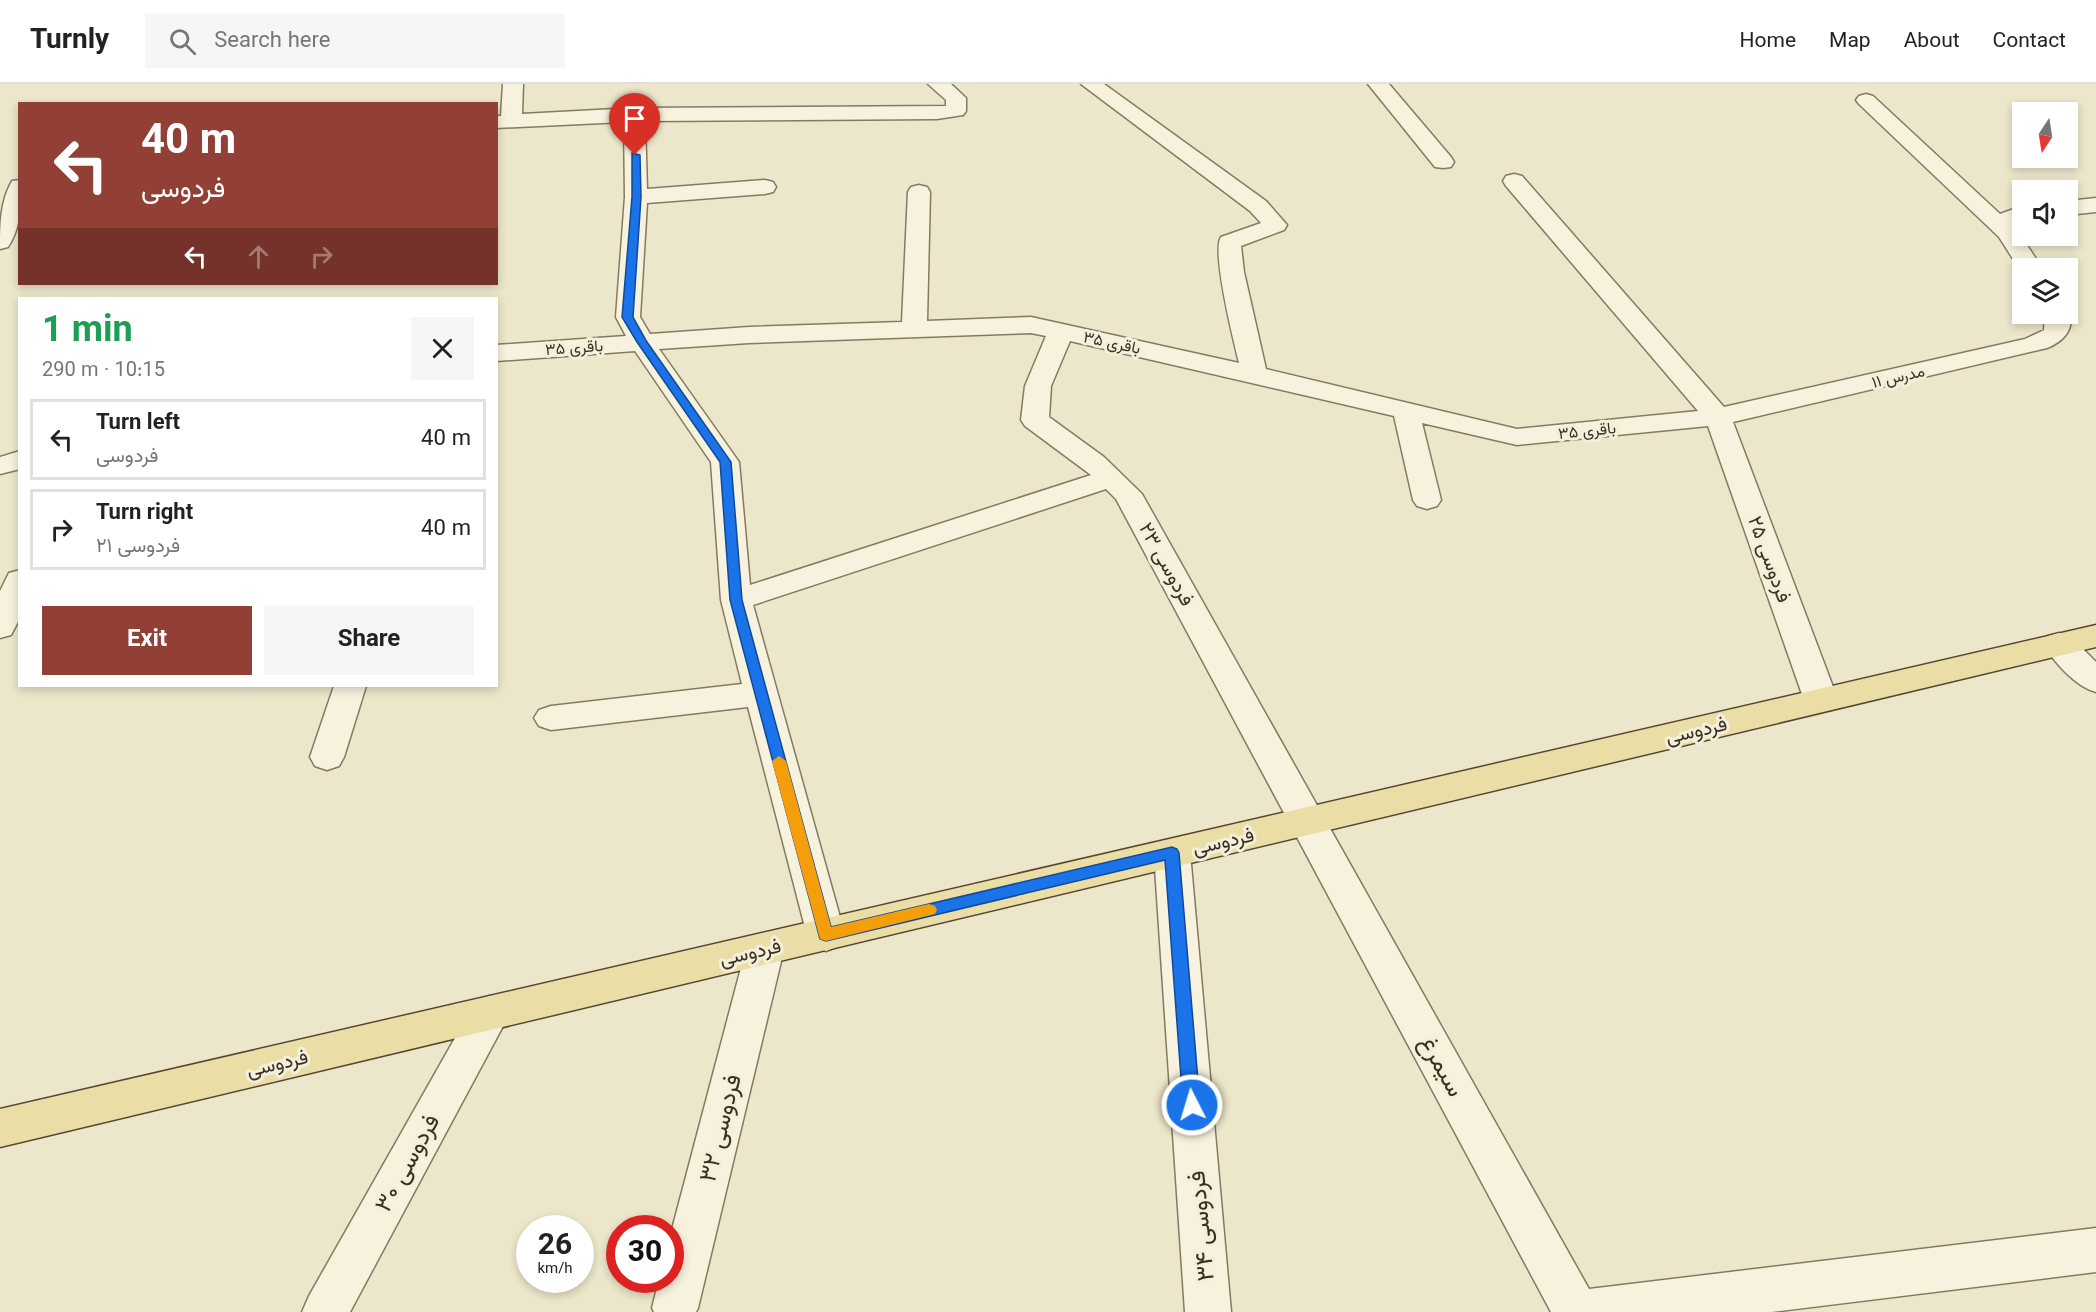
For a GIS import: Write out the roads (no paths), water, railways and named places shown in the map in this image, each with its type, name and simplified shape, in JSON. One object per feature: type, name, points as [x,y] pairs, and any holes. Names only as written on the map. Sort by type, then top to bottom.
[{"type":"main road","name":"فردوسی","points":[[0,1128],[2096,636]]},
{"type":"street","points":[[513,84],[504,121],[634,114],[956,111],[956,98],[938,84]]},
{"type":"street","points":[[1091,84],[1258,206],[1276,225],[1228,242],[1232,272],[1254,374]]},
{"type":"street","points":[[1378,84],[1443,162]]},
{"type":"street","points":[[1866,100],[2006,232],[2023,258]]},
{"type":"street","points":[[634,114],[636,197],[628,317],[642,342],[725,462],[736,600],[826,934]]},
{"type":"street","points":[[1514,181],[1718,417]]},
{"type":"street","points":[[636,197],[765,187]]},
{"type":"street","points":[[0,242],[18,192]]},
{"type":"street","points":[[914,329],[919,192]]},
{"type":"street","points":[[2078,207],[2096,205]]},
{"type":"street","points":[[2006,232],[2004,222],[2012,217]]},
{"type":"street","name":"مدرس ۱۱","points":[[1718,417],[2032,345],[2050,338],[2056,333],[2060,324]]},
{"type":"street","name":"باقری ۳۵","points":[[498,353],[749,335],[1031,325],[1254,374],[1517,437],[1718,417]]},
{"type":"street","name":"فردوسی ۲۳","points":[[1062,331],[1038,386],[1035,420],[1094,463],[1128,494],[1308,821]]},
{"type":"street","points":[[1406,410],[1427,500]]},
{"type":"street","name":"فردوسی ۲۵","points":[[1718,417],[1821,700]]},
{"type":"street","points":[[0,466],[18,460]]},
{"type":"street","points":[[736,600],[1111,478]]},
{"type":"street","points":[[0,579],[18,580]]},
{"type":"street","points":[[0,627],[18,585]]},
{"type":"street","points":[[2059,644],[2096,681]]},
{"type":"street","points":[[327,757],[350,687]]},
{"type":"street","points":[[551,718],[761,694]]},
{"type":"street","name":"سیمرغ","points":[[1308,821],[1576,1312]]},
{"type":"street","name":"فردوسی ۳۴","points":[[1172,853],[1208,1312]]},
{"type":"street","name":"فردوسی ۳۲","points":[[675,1308],[765,949]]},
{"type":"street","name":"فردوسی ۳۰","points":[[325,1312],[490,1013]]},
{"type":"street","points":[[1588,1312],[2096,1250]]}]
